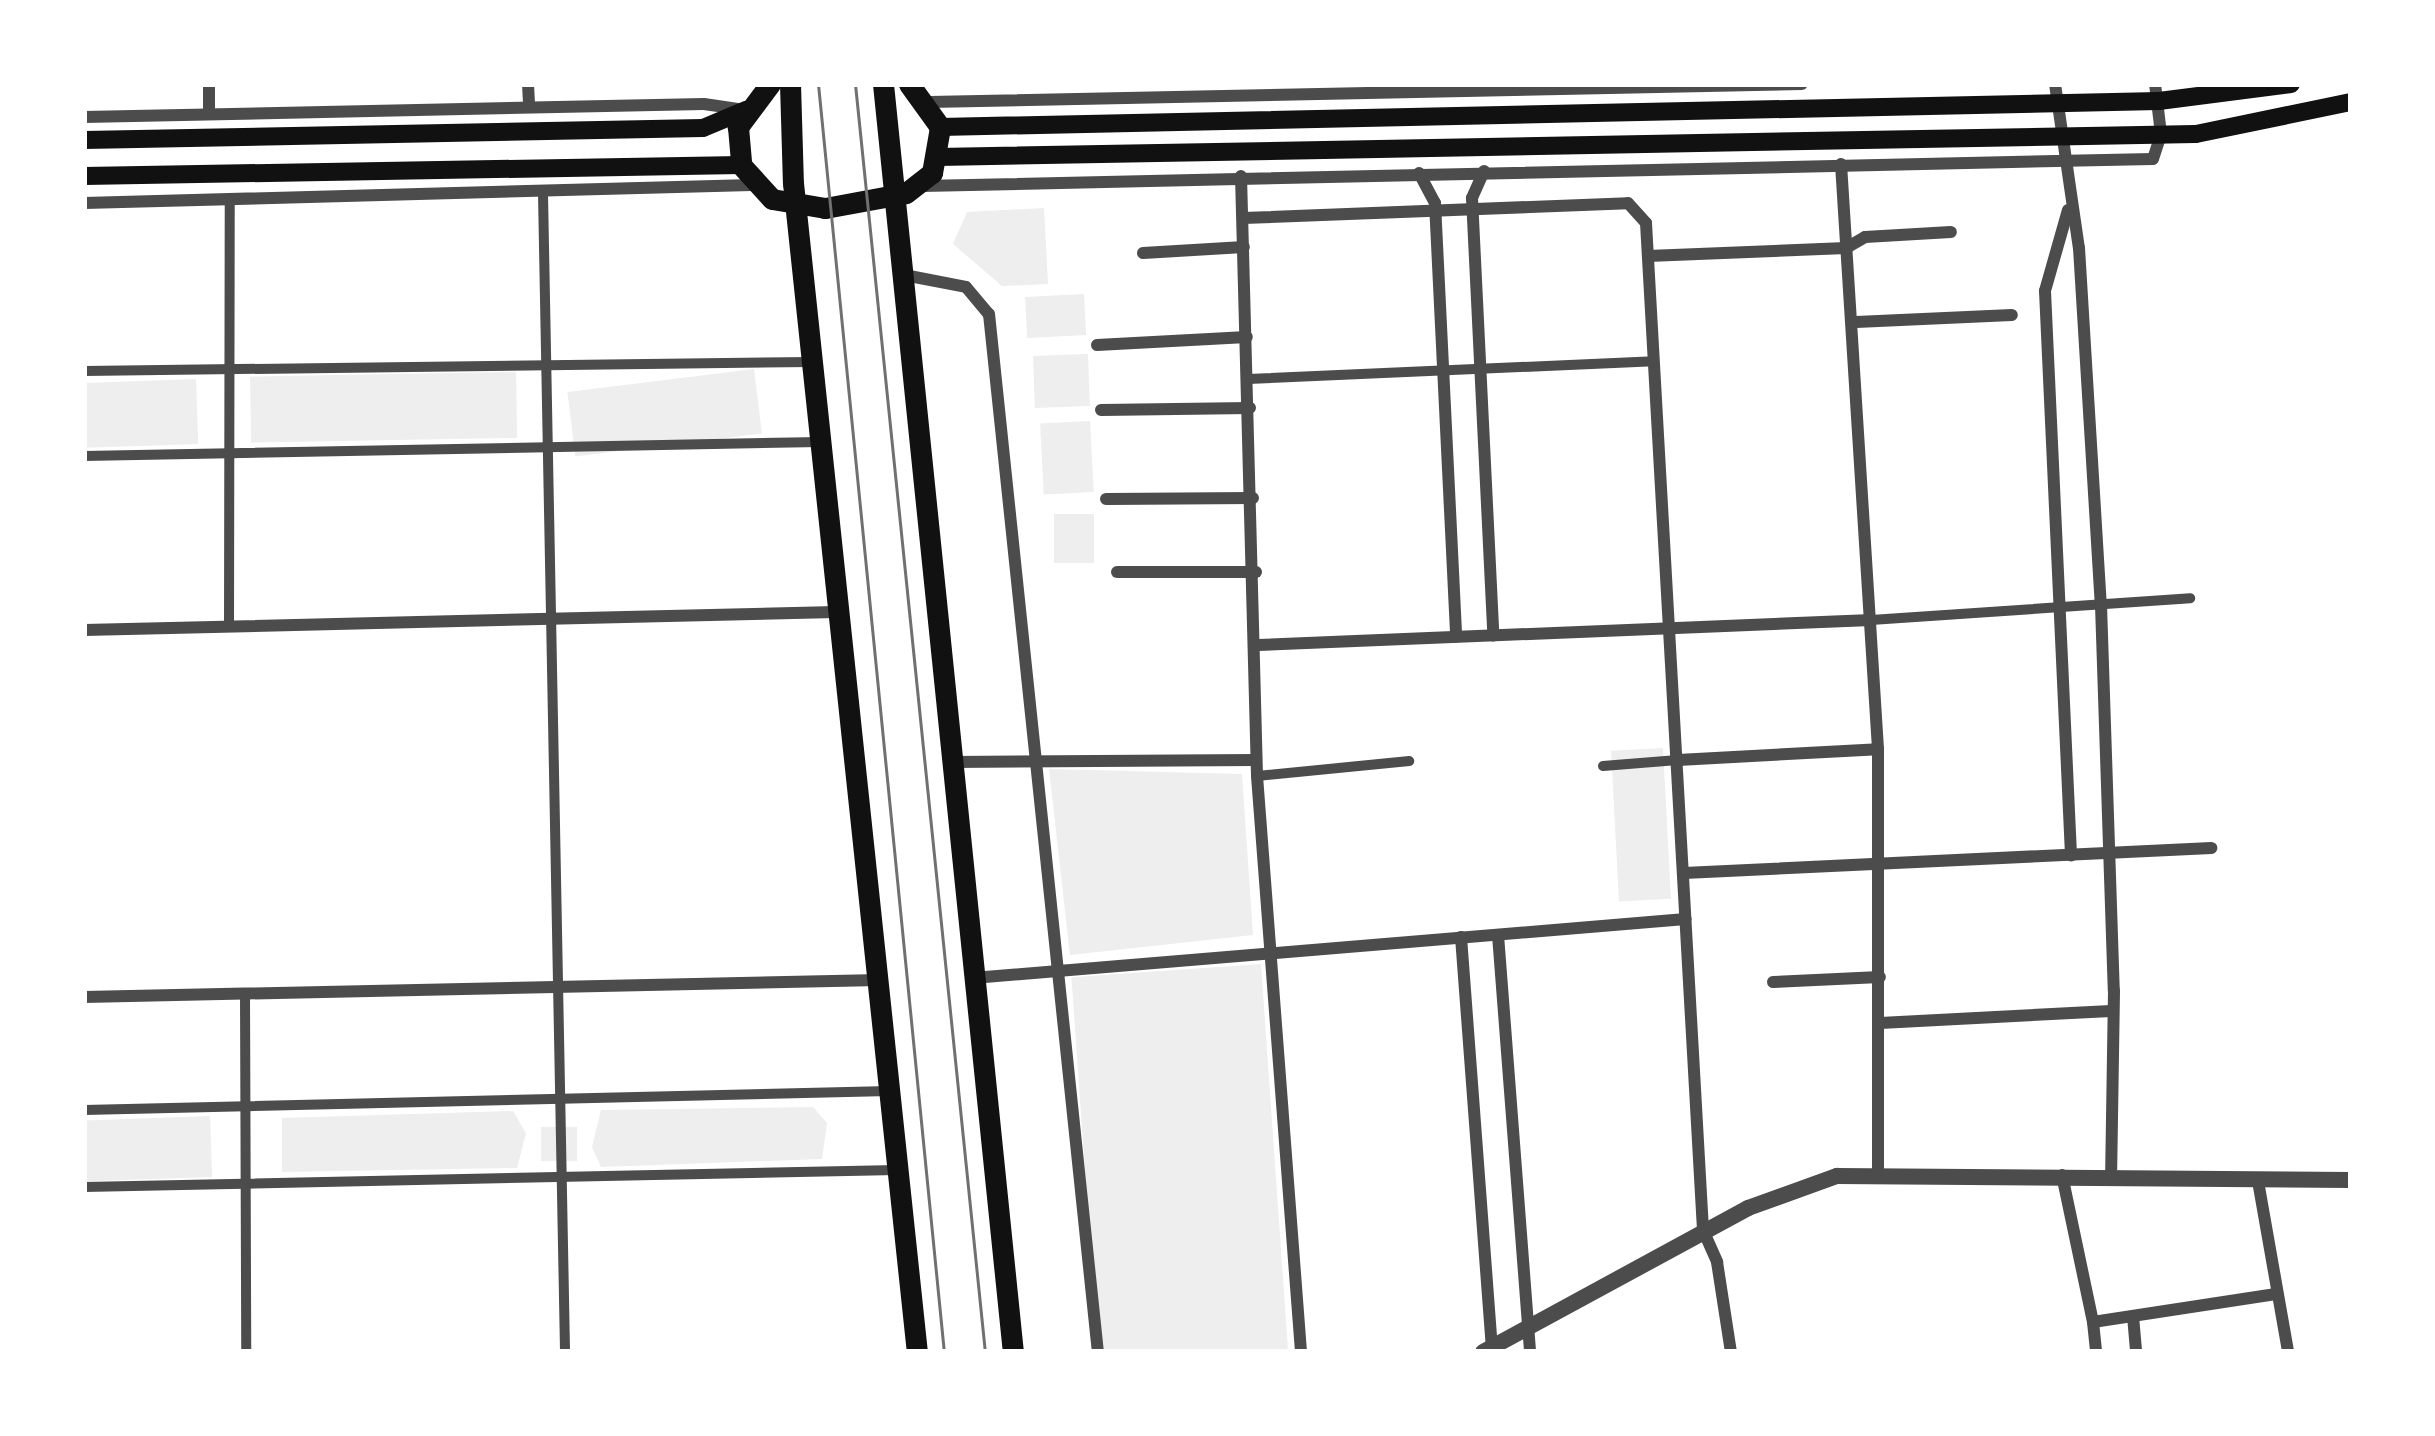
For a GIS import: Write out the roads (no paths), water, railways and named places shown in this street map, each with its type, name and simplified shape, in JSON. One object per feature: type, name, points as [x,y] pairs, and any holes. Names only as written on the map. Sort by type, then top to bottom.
[{"type":"main road","points":[[84,140],[703,128],[746,110],[770,84]]},
{"type":"main road","points":[[790,84],[811,362],[881,980],[916,1352]]},
{"type":"main road","points":[[883,84],[1013,1352]]},
{"type":"main road","points":[[84,176],[747,175],[796,205],[851,207],[921,186],[938,157],[940,127],[929,102],[909,84]]},
{"type":"main road","points":[[940,127],[2157,92],[2290,84]]},
{"type":"main road","points":[[938,157],[2161,134],[2231,130],[2351,102]]},
{"type":"main road","points":[[746,110],[736,145],[747,175]]},
{"type":"street","points":[[208,84],[209,112]]},
{"type":"street","points":[[528,84],[529,106]]},
{"type":"street","points":[[1023,84],[1023,100]]},
{"type":"street","points":[[929,102],[1224,90],[1802,84]]},
{"type":"street","points":[[921,186],[2152,159],[2161,134],[2157,92]]},
{"type":"street","points":[[2057,93],[2070,158],[2101,604],[2109,853],[2111,1175]]},
{"type":"street","points":[[84,117],[529,106],[746,110]]},
{"type":"street","points":[[1841,164],[1856,322],[1877,749],[1881,864],[1878,1172]]},
{"type":"street","points":[[1484,171],[1472,209],[1493,635]]},
{"type":"street","points":[[1419,173],[1436,210],[1456,637]]},
{"type":"street","points":[[84,203],[543,194],[747,175]]},
{"type":"street","points":[[1241,176],[1258,645],[1256,760],[1301,1352]]},
{"type":"street","points":[[543,194],[548,619],[562,989],[565,1352]]},
{"type":"street","points":[[229,626],[230,200]]},
{"type":"street","points":[[1243,218],[1628,203],[1646,223],[1703,1230],[1717,1262],[1731,1352]]},
{"type":"street","points":[[2070,203],[2044,290],[2071,855]]},
{"type":"street","points":[[1648,256],[1846,248],[1865,237],[1951,232]]},
{"type":"street","points":[[1143,253],[1244,247]]},
{"type":"street","points":[[899,274],[966,287],[989,314],[1098,1352]]},
{"type":"street","points":[[1856,322],[2012,315]]},
{"type":"street","points":[[1097,345],[1247,337]]},
{"type":"street","points":[[84,371],[811,362]]},
{"type":"street","points":[[1249,379],[1654,362]]},
{"type":"street","points":[[1101,410],[1250,408]]},
{"type":"street","points":[[84,456],[820,442]]},
{"type":"street","points":[[1106,500],[1253,498]]},
{"type":"street","points":[[1117,572],[1256,572]]},
{"type":"street","points":[[1258,645],[1871,620],[2190,598]]},
{"type":"street","points":[[84,630],[836,612]]},
{"type":"street","points":[[1604,766],[1877,749]]},
{"type":"street","points":[[951,762],[1034,757],[1256,760]]},
{"type":"street","points":[[1257,776],[1408,761]]},
{"type":"street","points":[[1684,873],[2211,848]]},
{"type":"street","points":[[973,978],[1686,919]]},
{"type":"street","points":[[1498,934],[1530,1352]]},
{"type":"street","points":[[1461,937],[1489,1350],[1703,1230],[1792,1188],[1878,1172],[2351,1180]]},
{"type":"street","points":[[1773,982],[1880,976]]},
{"type":"street","points":[[84,998],[881,980]]},
{"type":"street","points":[[245,993],[246,1352]]},
{"type":"street","points":[[1880,1024],[2111,1011]]},
{"type":"street","points":[[84,1109],[892,1091]]},
{"type":"street","points":[[84,1187],[900,1170]]},
{"type":"street","points":[[2062,1174],[2096,1352]]},
{"type":"street","points":[[2258,1181],[2288,1352]]},
{"type":"street","points":[[2093,1322],[2276,1294]]},
{"type":"street","points":[[2133,1316],[2136,1352]]},
{"type":"tram line","points":[[818,84],[944,1352]]},
{"type":"tram line","points":[[855,84],[985,1352]]}]
